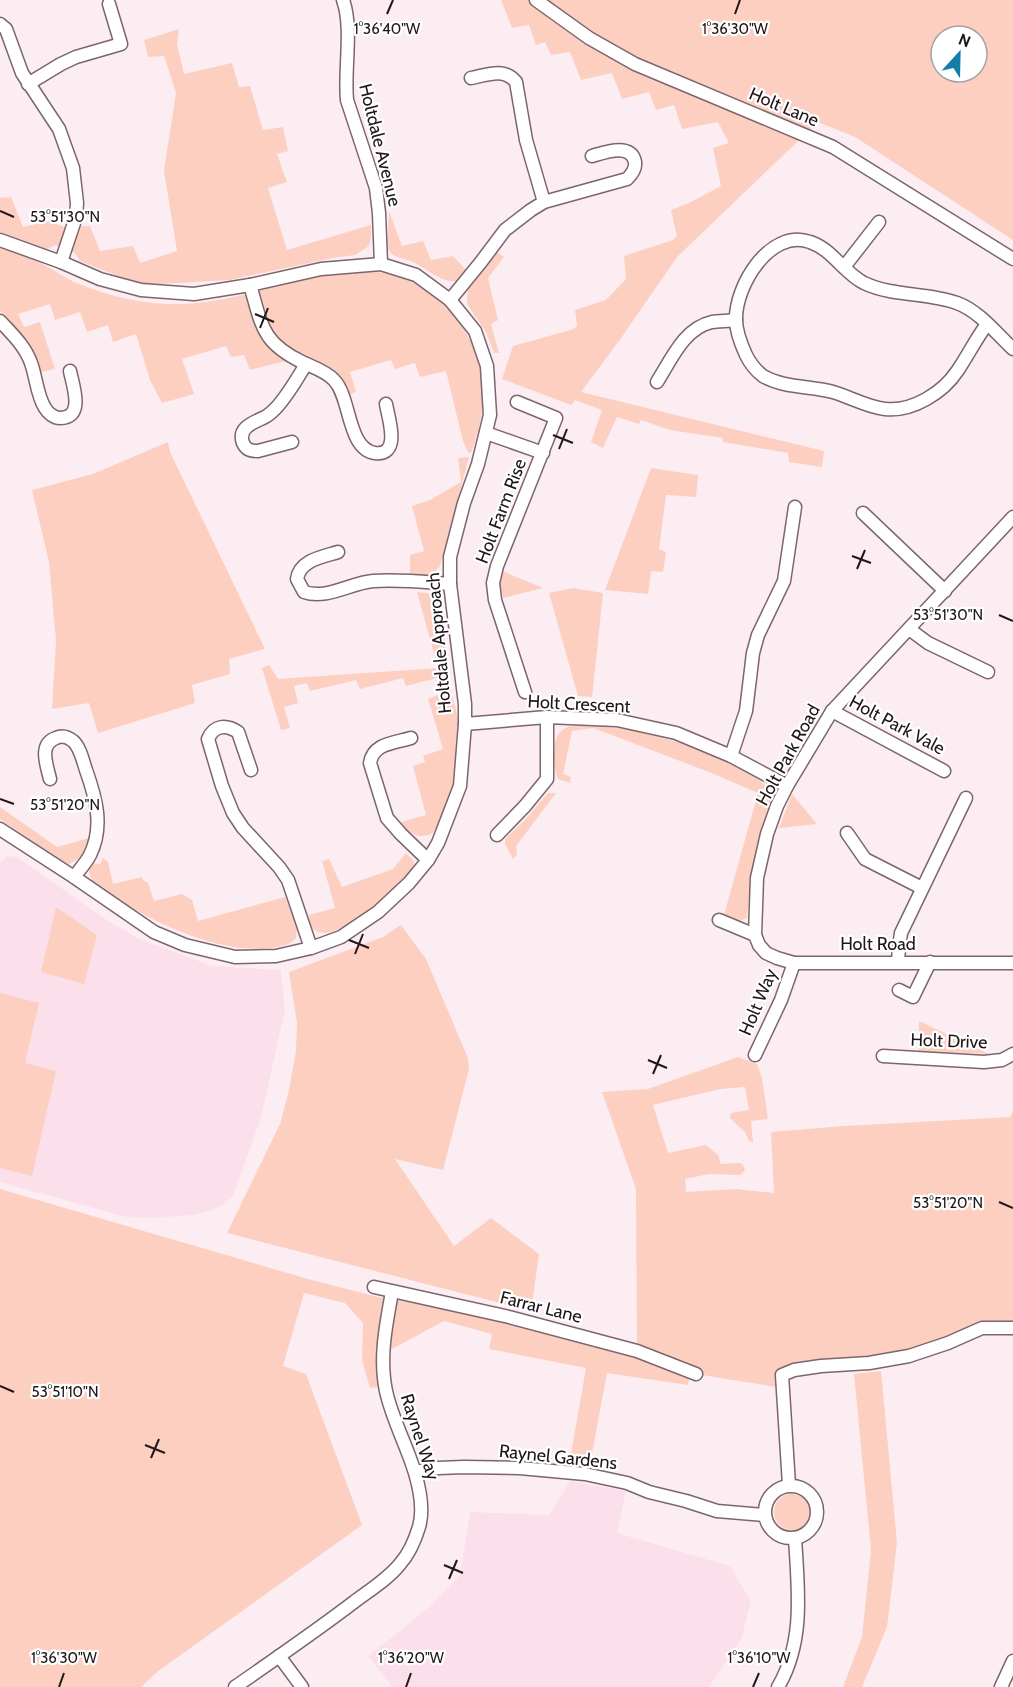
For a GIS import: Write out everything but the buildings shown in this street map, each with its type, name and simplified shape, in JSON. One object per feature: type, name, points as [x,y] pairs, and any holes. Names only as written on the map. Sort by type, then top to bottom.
[{"type":"street","name":"Holtdale Avenue","points":[[343,0],[346,15],[347,100],[376,188],[380,213],[381,264]]},
{"type":"street","name":"Holt Lane","points":[[536,0],[589,38],[635,64],[833,147],[1013,259]]},
{"type":"street","points":[[28,84],[76,57],[121,44],[109,4]]},
{"type":"street","points":[[0,24],[6,29],[28,84],[59,129],[70,158],[76,182],[76,217],[61,262]]},
{"type":"street","points":[[471,78],[505,73],[516,82],[526,140],[544,202]]},
{"type":"street","points":[[450,300],[513,223],[544,202],[627,179],[634,168],[635,161],[625,151],[617,150],[592,156]]},
{"type":"street","points":[[844,267],[879,222]]},
{"type":"street","name":"Holtdale Approach","points":[[0,240],[61,262],[99,279],[141,290],[194,294],[250,285],[321,269],[381,264],[416,275],[450,300],[475,331],[487,366],[490,415],[450,557],[450,584],[465,704],[460,786],[438,843],[428,860],[409,883],[378,912],[341,937],[311,948],[276,956],[236,957],[185,945],[154,932],[0,829]]},
{"type":"street","points":[[987,324],[975,339],[958,371],[947,383],[931,396],[914,405],[891,409],[826,391],[769,379],[760,374],[753,367],[740,342],[736,320],[740,298],[753,269],[776,246],[798,240],[810,242],[826,250],[862,282],[899,293],[941,298],[958,303],[972,311],[987,324],[1013,349]]},
{"type":"street","points":[[250,285],[264,329],[270,339],[282,351],[333,379],[340,388],[358,440],[363,448],[371,452],[380,453],[391,444],[392,437],[386,404]]},
{"type":"street","points":[[657,382],[685,338],[695,330],[710,322],[736,320]]},
{"type":"street","points":[[0,321],[23,346],[31,362],[43,407],[56,417],[69,416],[75,409],[76,402],[70,371]]},
{"type":"street","points":[[292,442],[258,452],[248,450],[242,437],[249,424],[268,416],[277,407],[306,364]]},
{"type":"street","name":"Holt Farm Rise","points":[[517,402],[556,418],[496,566],[493,583],[495,600],[525,692]]},
{"type":"street","points":[[486,433],[543,453]]},
{"type":"street","points":[[731,756],[746,711],[753,652],[758,635],[784,581],[795,507]]},
{"type":"street","points":[[863,513],[945,591]]},
{"type":"street","name":"Holt Park Road","points":[[754,935],[758,878],[765,843],[777,806],[832,711],[1013,517]]},
{"type":"street","points":[[338,552],[306,563],[301,567],[297,579],[304,592],[321,595],[359,583],[375,581],[450,584]]},
{"type":"street","points":[[909,629],[928,643],[988,672]]},
{"type":"street","name":"Holt Park Vale","points":[[832,711],[944,771]]},
{"type":"street","points":[[497,835],[547,779],[547,717]]},
{"type":"street","name":"Holt Crescent","points":[[465,724],[547,717],[617,720],[676,733],[731,756],[787,786]]},
{"type":"street","points":[[251,770],[238,732],[230,727],[216,728],[208,739],[233,813],[288,880],[311,948]]},
{"type":"street","points":[[50,779],[45,756],[46,748],[50,741],[64,736],[77,745],[91,784],[99,825],[96,841],[89,856],[74,877]]},
{"type":"street","points":[[411,738],[381,747],[371,756],[370,763],[387,818],[428,860]]},
{"type":"street","points":[[898,962],[902,933],[966,798]]},
{"type":"street","points":[[847,833],[865,859],[922,888]]},
{"type":"street","points":[[719,920],[754,935]]},
{"type":"street","name":"Holt Road","points":[[754,935],[766,953],[794,963],[1013,963]]},
{"type":"street","points":[[899,990],[913,997],[930,962]]},
{"type":"street","name":"Holt Way","points":[[755,1055],[781,1000],[794,963]]},
{"type":"street","name":"Holt Drive","points":[[883,1056],[984,1062],[1002,1060],[1013,1054]]},
{"type":"street","name":"Farrar Lane","points":[[374,1287],[509,1317],[638,1351],[696,1374]]},
{"type":"street","name":"Raynel Way","points":[[235,1687],[388,1576],[401,1563],[420,1526],[420,1492],[387,1394],[384,1375],[385,1331],[392,1292]]},
{"type":"street","points":[[789,1485],[782,1376],[794,1370],[869,1363],[909,1356],[948,1343],[982,1328],[1013,1328]]},
{"type":"street","name":"Raynel Gardens","points":[[415,1472],[464,1467],[520,1468],[585,1474],[627,1483],[649,1492],[717,1511],[765,1515]]},
{"type":"street","points":[[789,1485],[806,1490],[817,1504],[816,1522],[811,1530],[795,1538],[778,1535],[767,1523],[765,1515],[768,1498],[781,1487],[789,1485]]},
{"type":"street","points":[[778,1687],[784,1677],[797,1635],[799,1588],[795,1538]]},
{"type":"street","points":[[279,1656],[303,1687]]},
{"type":"street","points":[[1001,1687],[1013,1662]]},
{"type":"shaded area","points":[[501,0],[1013,0],[1013,240],[855,137],[818,122],[677,257],[581,392],[824,451],[822,467],[789,462],[788,453],[723,442],[723,438],[670,430],[641,420],[639,424],[617,417],[603,448],[591,442],[602,410],[575,400],[571,405],[502,379],[513,346],[574,329],[577,325],[575,310],[606,300],[626,279],[624,256],[673,240],[677,236],[671,210],[721,186],[713,148],[729,143],[718,122],[682,129],[674,105],[656,110],[649,92],[622,99],[612,73],[581,80],[570,52],[551,55],[545,42],[536,45],[529,25],[512,28]]},
{"type":"shaded area","points":[[179,29],[177,44],[184,74],[232,63],[239,87],[250,86],[263,130],[283,127],[288,151],[277,154],[287,182],[268,188],[287,250],[371,225],[369,246],[355,255],[229,280],[145,285],[80,261],[75,253],[56,245],[47,249],[0,232],[0,196],[1,198],[11,197],[23,227],[47,221],[65,227],[90,226],[100,251],[133,246],[140,263],[177,251],[164,171],[176,93],[164,56],[148,57],[144,40]]},
{"type":"shaded area","points":[[389,211],[402,246],[423,241],[431,260],[453,256],[467,271],[457,281],[445,280],[413,262],[393,255],[387,245]]},
{"type":"shaded area","points":[[0,248],[33,260],[74,282],[108,294],[143,302],[186,304],[205,302],[319,277],[356,272],[385,273],[420,286],[432,294],[458,320],[480,360],[484,398],[471,453],[468,452],[463,441],[446,371],[420,377],[415,363],[395,369],[391,360],[350,372],[356,392],[349,395],[342,377],[328,366],[301,355],[250,370],[244,355],[231,357],[226,346],[182,359],[194,394],[162,403],[150,380],[136,334],[113,342],[108,325],[87,332],[80,312],[55,320],[50,304],[18,314],[24,327],[40,322],[55,369],[41,372],[24,340],[0,311]]},
{"type":"shaded area","points":[[497,252],[504,257],[488,278],[498,320],[491,324],[499,353],[494,353],[486,332],[467,304],[467,297],[468,289]]},
{"type":"shaded area","points":[[168,442],[170,452],[265,649],[229,659],[230,674],[192,685],[195,703],[98,733],[89,703],[52,709],[56,641],[49,562],[32,490],[93,474]]},
{"type":"shaded area","points":[[469,457],[440,566],[430,577],[410,575],[410,555],[424,551],[412,506],[430,500],[461,482],[458,458]]},
{"type":"shaded area","points":[[651,468],[698,475],[696,497],[666,495],[659,549],[666,552],[663,572],[651,571],[648,594],[605,590]]},
{"type":"shaded area","points":[[502,571],[543,588],[503,598],[499,581]]},
{"type":"shaded area","points":[[573,588],[603,593],[592,697],[578,696],[549,593]]},
{"type":"shaded area","points":[[417,592],[432,595],[441,607],[458,728],[455,769],[446,808],[435,830],[423,836],[410,832],[401,822],[426,815],[413,766],[425,762],[423,756],[443,749],[428,699],[446,692],[441,677],[406,686],[403,678],[360,689],[356,680],[310,691],[307,683],[294,686],[298,703],[284,707],[290,728],[281,730],[262,668],[269,665],[278,679],[438,668]]},
{"type":"shaded area","points":[[570,726],[625,729],[676,742],[731,765],[766,786],[771,800],[752,870],[747,918],[739,921],[724,915],[758,793],[593,728],[572,731],[563,774],[571,777],[570,783],[558,779],[554,763],[556,739],[563,729]]},
{"type":"shaded area","points":[[548,793],[556,793],[516,846],[517,855],[513,859],[505,844],[505,839]]},
{"type":"shaded area","points":[[792,794],[817,824],[779,828]]},
{"type":"shaded area","points":[[0,807],[57,847],[89,838],[85,851],[81,857],[69,864],[61,861],[0,819]]},
{"type":"shaded area","points":[[406,853],[416,867],[391,893],[372,908],[331,932],[322,933],[311,928],[309,915],[335,908],[322,861],[329,859],[342,887],[393,869]]},
{"type":"shaded area","points":[[7,856],[17,857],[104,918],[137,938],[212,966],[281,970],[285,1010],[261,1118],[233,1196],[223,1205],[214,1210],[193,1215],[153,1218],[126,1217],[0,1182],[0,863]]},
{"type":"shaded area","points":[[103,858],[108,862],[113,884],[142,877],[148,883],[154,901],[182,894],[192,900],[198,921],[285,897],[297,928],[296,938],[291,943],[281,946],[251,949],[210,942],[169,927],[131,907],[94,883],[89,873],[90,865],[91,863],[100,864]]},
{"type":"shaded area","points":[[56,907],[97,935],[84,984],[41,972]]},
{"type":"shaded area","points":[[401,925],[426,959],[468,1058],[469,1069],[443,1170],[395,1159],[454,1246],[491,1218],[539,1254],[531,1311],[227,1233],[280,1124],[289,1090],[296,1051],[297,1023],[289,972],[383,937]]},
{"type":"shaded area","points":[[0,993],[39,1003],[25,1063],[56,1071],[32,1176],[0,1168]]},
{"type":"shaded area","points":[[919,1021],[989,1054],[919,1051]]},
{"type":"shaded area","points":[[738,1057],[757,1064],[762,1078],[768,1119],[751,1121],[753,1142],[749,1141],[745,1132],[730,1118],[731,1113],[749,1110],[745,1087],[720,1089],[653,1105],[668,1153],[706,1145],[719,1156],[720,1164],[739,1163],[745,1169],[739,1175],[709,1174],[685,1179],[686,1192],[735,1189],[774,1193],[771,1132],[1010,1117],[1013,1112],[1013,1328],[982,1328],[909,1356],[794,1370],[782,1388],[696,1374],[689,1377],[688,1385],[607,1373],[590,1464],[570,1460],[586,1368],[489,1349],[492,1334],[444,1321],[392,1349],[377,1350],[377,1370],[381,1387],[370,1388],[362,1360],[363,1323],[345,1303],[304,1293],[283,1366],[306,1374],[362,1525],[157,1672],[141,1687],[0,1687],[0,1189],[308,1279],[378,1297],[488,1316],[637,1350],[636,1189],[602,1092],[648,1089]]},
{"type":"shaded area","points":[[881,1371],[897,1543],[887,1627],[862,1687],[843,1687],[862,1637],[871,1550],[854,1374]]},
{"type":"shaded area","points":[[570,1481],[626,1491],[617,1533],[730,1566],[751,1601],[741,1640],[709,1687],[392,1687],[368,1656],[427,1609],[460,1575],[470,1512],[549,1515]]},
{"type":"shaded area","points":[[792,1494],[805,1499],[810,1512],[805,1525],[792,1530],[779,1525],[774,1512],[779,1499]]}]
